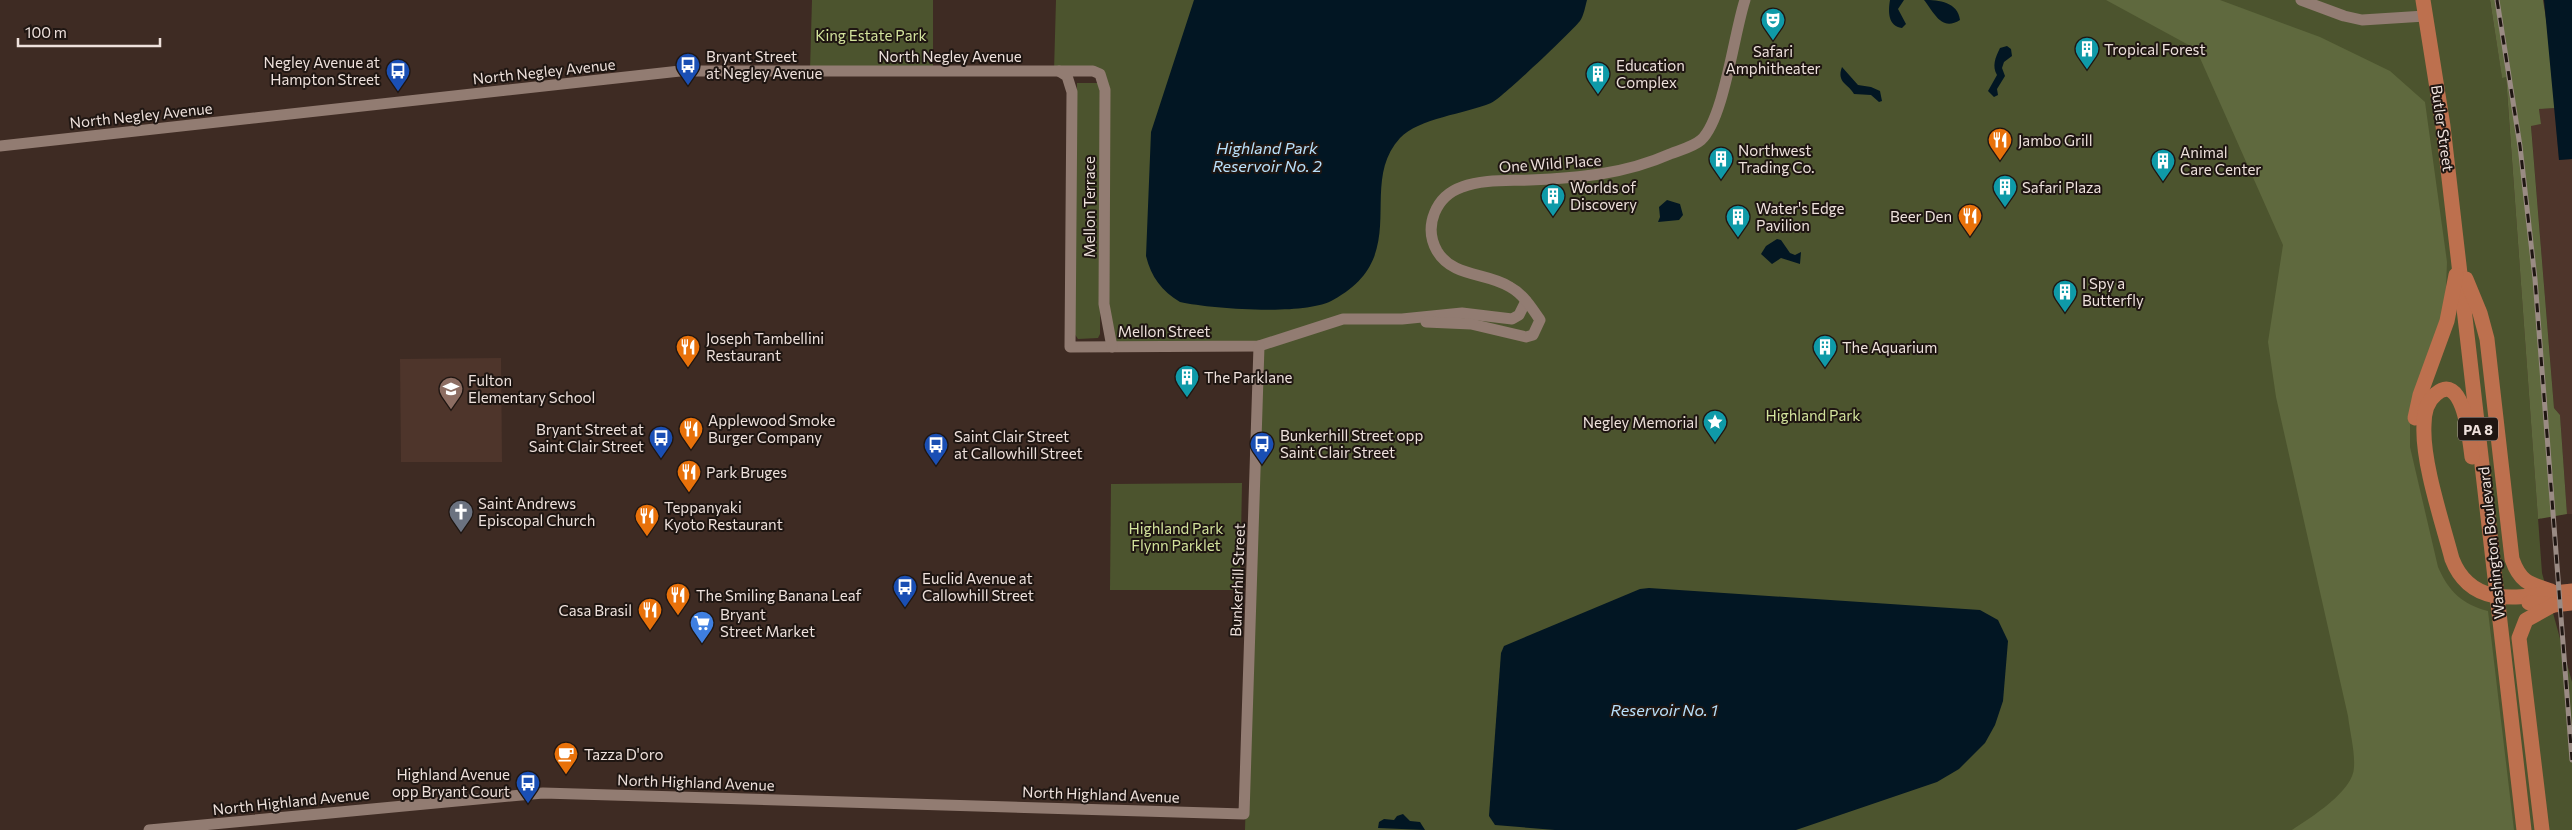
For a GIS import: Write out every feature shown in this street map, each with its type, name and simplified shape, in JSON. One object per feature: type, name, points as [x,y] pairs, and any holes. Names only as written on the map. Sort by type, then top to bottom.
[{"type":"highway","name":"Butler Street","points":[[2423,0],[2444,126],[2459,256]]},
{"type":"highway","points":[[2459,256],[2480,313],[2487,339],[2512,559],[2521,578],[2554,599]]},
{"type":"highway","points":[[2459,256],[2447,321],[2418,404],[2415,440],[2445,568],[2464,594],[2488,599],[2510,597],[2554,599],[2572,603]]},
{"type":"highway","name":"Washington Boulevard","points":[[2459,256],[2488,599],[2524,830]]},
{"type":"highway","points":[[2445,390],[2455,393],[2464,410],[2488,599],[2468,585],[2454,564],[2425,450],[2424,421],[2427,407],[2436,394],[2445,390]]},
{"type":"highway","points":[[2542,830],[2520,634],[2526,620],[2554,599],[2572,591]]},
{"type":"main road","name":"One Wild Place","points":[[1402,319],[1471,324],[1526,337],[1533,335],[1540,320],[1526,301],[1511,287],[1464,272],[1442,257],[1433,242],[1431,230],[1435,210],[1444,198],[1462,187],[1478,183],[1586,177],[1632,169],[1700,140],[1714,120],[1745,0]]},
{"type":"main road","points":[[2301,0],[2344,16],[2362,20],[2425,16]]},
{"type":"main road","name":"North Negley Avenue","points":[[0,146],[680,71],[1093,70]]},
{"type":"main road","name":"Mellon Terrace","points":[[1093,70],[1100,74],[1105,90],[1104,304],[1112,347]]},
{"type":"main road","name":"Mellon Terrace","points":[[1059,71],[1067,76],[1072,92],[1070,347]]},
{"type":"main road","name":"One Wild Place","points":[[1259,346],[1335,321],[1402,319],[1462,313],[1512,320],[1519,315],[1526,301]]},
{"type":"main road","name":"Mellon Street","points":[[1070,347],[1259,346]]},
{"type":"main road","name":"Bunkerhill Street","points":[[1244,814],[1259,346]]},
{"type":"main road","name":"North Highland Avenue","points":[[149,830],[543,793],[1244,814]]},
{"type":"shaded area","points":[[2555,108],[2559,160],[2572,159],[2572,514],[2567,514],[2560,415],[2554,408],[2531,125],[2541,124],[2539,109]]},
{"type":"shaded area","name":"Fulton Elementary School","points":[[501,358],[502,462],[401,462],[400,359]]},
{"type":"green space","name":"King Estate Park","points":[[812,0],[933,0],[933,71],[810,70]]},
{"type":"green space","name":"Highland Park","points":[[1056,0],[2490,0],[2502,77],[2506,77],[2542,573],[2572,682],[2572,830],[1245,830],[1259,346],[1112,347],[1104,304],[1102,77],[1054,71]]},
{"type":"green space","points":[[2106,0],[2220,0],[2320,37],[2390,71],[2425,102],[2447,262],[2445,311],[2412,409],[2410,447],[2438,567],[2442,576],[2457,596],[2471,605],[2488,611],[2514,830],[2292,830],[2320,811],[2339,794],[2352,776],[2354,761],[2348,716],[2276,397],[2268,342],[2283,245],[2196,49]]},
{"type":"green space","points":[[2490,0],[2543,0],[2549,37],[2555,108],[2539,109],[2541,124],[2531,126],[2554,408],[2560,415],[2567,514],[2538,519],[2506,77],[2502,78]]},
{"type":"green space","points":[[1077,83],[1098,83],[1101,96],[1100,334],[1098,338],[1078,339],[1074,333]]},
{"type":"green space","name":"Highland Park Flynn Parklet","points":[[1242,483],[1240,590],[1110,590],[1111,484]]},
{"type":"water","name":"Highland Park Reservoir No. 2","points":[[1194,0],[1587,0],[1580,21],[1536,65],[1497,99],[1480,107],[1430,121],[1408,131],[1400,138],[1388,157],[1382,177],[1378,242],[1371,263],[1357,282],[1333,300],[1320,305],[1281,310],[1258,310],[1214,307],[1180,302],[1158,283],[1146,256],[1151,132]]},
{"type":"water","points":[[1890,0],[1904,0],[1898,9],[1906,24],[1902,28],[1897,27],[1890,18]]},
{"type":"water","points":[[1924,0],[1947,3],[1956,9],[1960,20],[1948,24],[1943,22]]},
{"type":"water","points":[[2544,0],[2572,0],[2572,159],[2559,160]]},
{"type":"water","points":[[2007,46],[2011,49],[2012,56],[2004,62],[2002,68],[2005,76],[1997,89],[1998,95],[1994,97],[1988,91],[1997,75],[1994,65],[2000,48]]},
{"type":"water","points":[[1842,67],[1858,85],[1880,91],[1882,101],[1879,102],[1871,95],[1854,94],[1842,80]]},
{"type":"water","points":[[1667,200],[1680,204],[1683,215],[1679,220],[1658,222],[1660,217],[1659,207]]},
{"type":"water","points":[[1777,239],[1781,240],[1790,253],[1795,255],[1801,252],[1800,264],[1781,258],[1772,264],[1761,254],[1766,246]]},
{"type":"water","name":"Reservoir No. 1","points":[[1649,588],[1980,610],[1998,620],[2008,641],[2003,701],[1995,725],[1985,743],[1959,769],[1937,782],[1796,830],[1555,830],[1495,825],[1489,816],[1501,653],[1504,646],[1640,589]]},
{"type":"water","points":[[1403,814],[1410,821],[1420,822],[1425,830],[1378,828],[1379,822],[1384,819],[1394,820],[1397,816]]},
{"type":"railway","points":[[2497,0],[2520,146],[2535,279],[2572,760]]},
{"type":"place","name":"Safari Amphitheater","points":[[1773,41]]},
{"type":"place","name":"Tropical Forest","points":[[2087,70]]},
{"type":"place","name":"Bryant Street at Negley Avenue","points":[[688,86]]},
{"type":"place","name":"Negley Avenue at Hampton Street","points":[[398,92]]},
{"type":"place","name":"Education Complex","points":[[1598,95]]},
{"type":"place","name":"Jambo Grill","points":[[2000,161]]},
{"type":"place","name":"Northwest Trading Co.","points":[[1721,180]]},
{"type":"place","name":"Animal Care Center","points":[[2163,182]]},
{"type":"place","name":"Safari Plaza","points":[[2005,208]]},
{"type":"place","name":"Worlds of Discovery","points":[[1553,217]]},
{"type":"place","name":"Beer Den","points":[[1970,237]]},
{"type":"place","name":"Water's Edge Pavilion","points":[[1738,238]]},
{"type":"place","name":"I Spy a Butterfly","points":[[2065,313]]},
{"type":"place","name":"Joseph Tambellini Restaurant","points":[[688,368]]},
{"type":"place","name":"The Aquarium","points":[[1825,368]]},
{"type":"place","name":"The Parklane","points":[[1187,398]]},
{"type":"place","name":"Fulton Elementary School","points":[[451,410]]},
{"type":"place","name":"Negley Memorial","points":[[1715,443]]},
{"type":"place","name":"Applewood Smoke Burger Company","points":[[691,450]]},
{"type":"place","name":"Bryant Street at Saint Clair Street","points":[[661,459]]},
{"type":"place","name":"Bunkerhill Street opp Saint Clair Street","points":[[1262,465]]},
{"type":"place","name":"Saint Clair Street at Callowhill Street","points":[[936,466]]},
{"type":"place","name":"Park Bruges","points":[[689,493]]},
{"type":"place","name":"Saint Andrews Episcopal Church","points":[[461,533]]},
{"type":"place","name":"Teppanyaki Kyoto Restaurant","points":[[647,537]]},
{"type":"place","name":"Euclid Avenue at Callowhill Street","points":[[905,608]]},
{"type":"place","name":"The Smiling Banana Leaf","points":[[678,616]]},
{"type":"place","name":"Casa Brasil","points":[[650,631]]},
{"type":"place","name":"Bryant Street Market","points":[[702,644]]},
{"type":"place","name":"Tazza D'oro","points":[[566,775]]},
{"type":"place","name":"Highland Avenue opp Bryant Court","points":[[528,804]]}]
